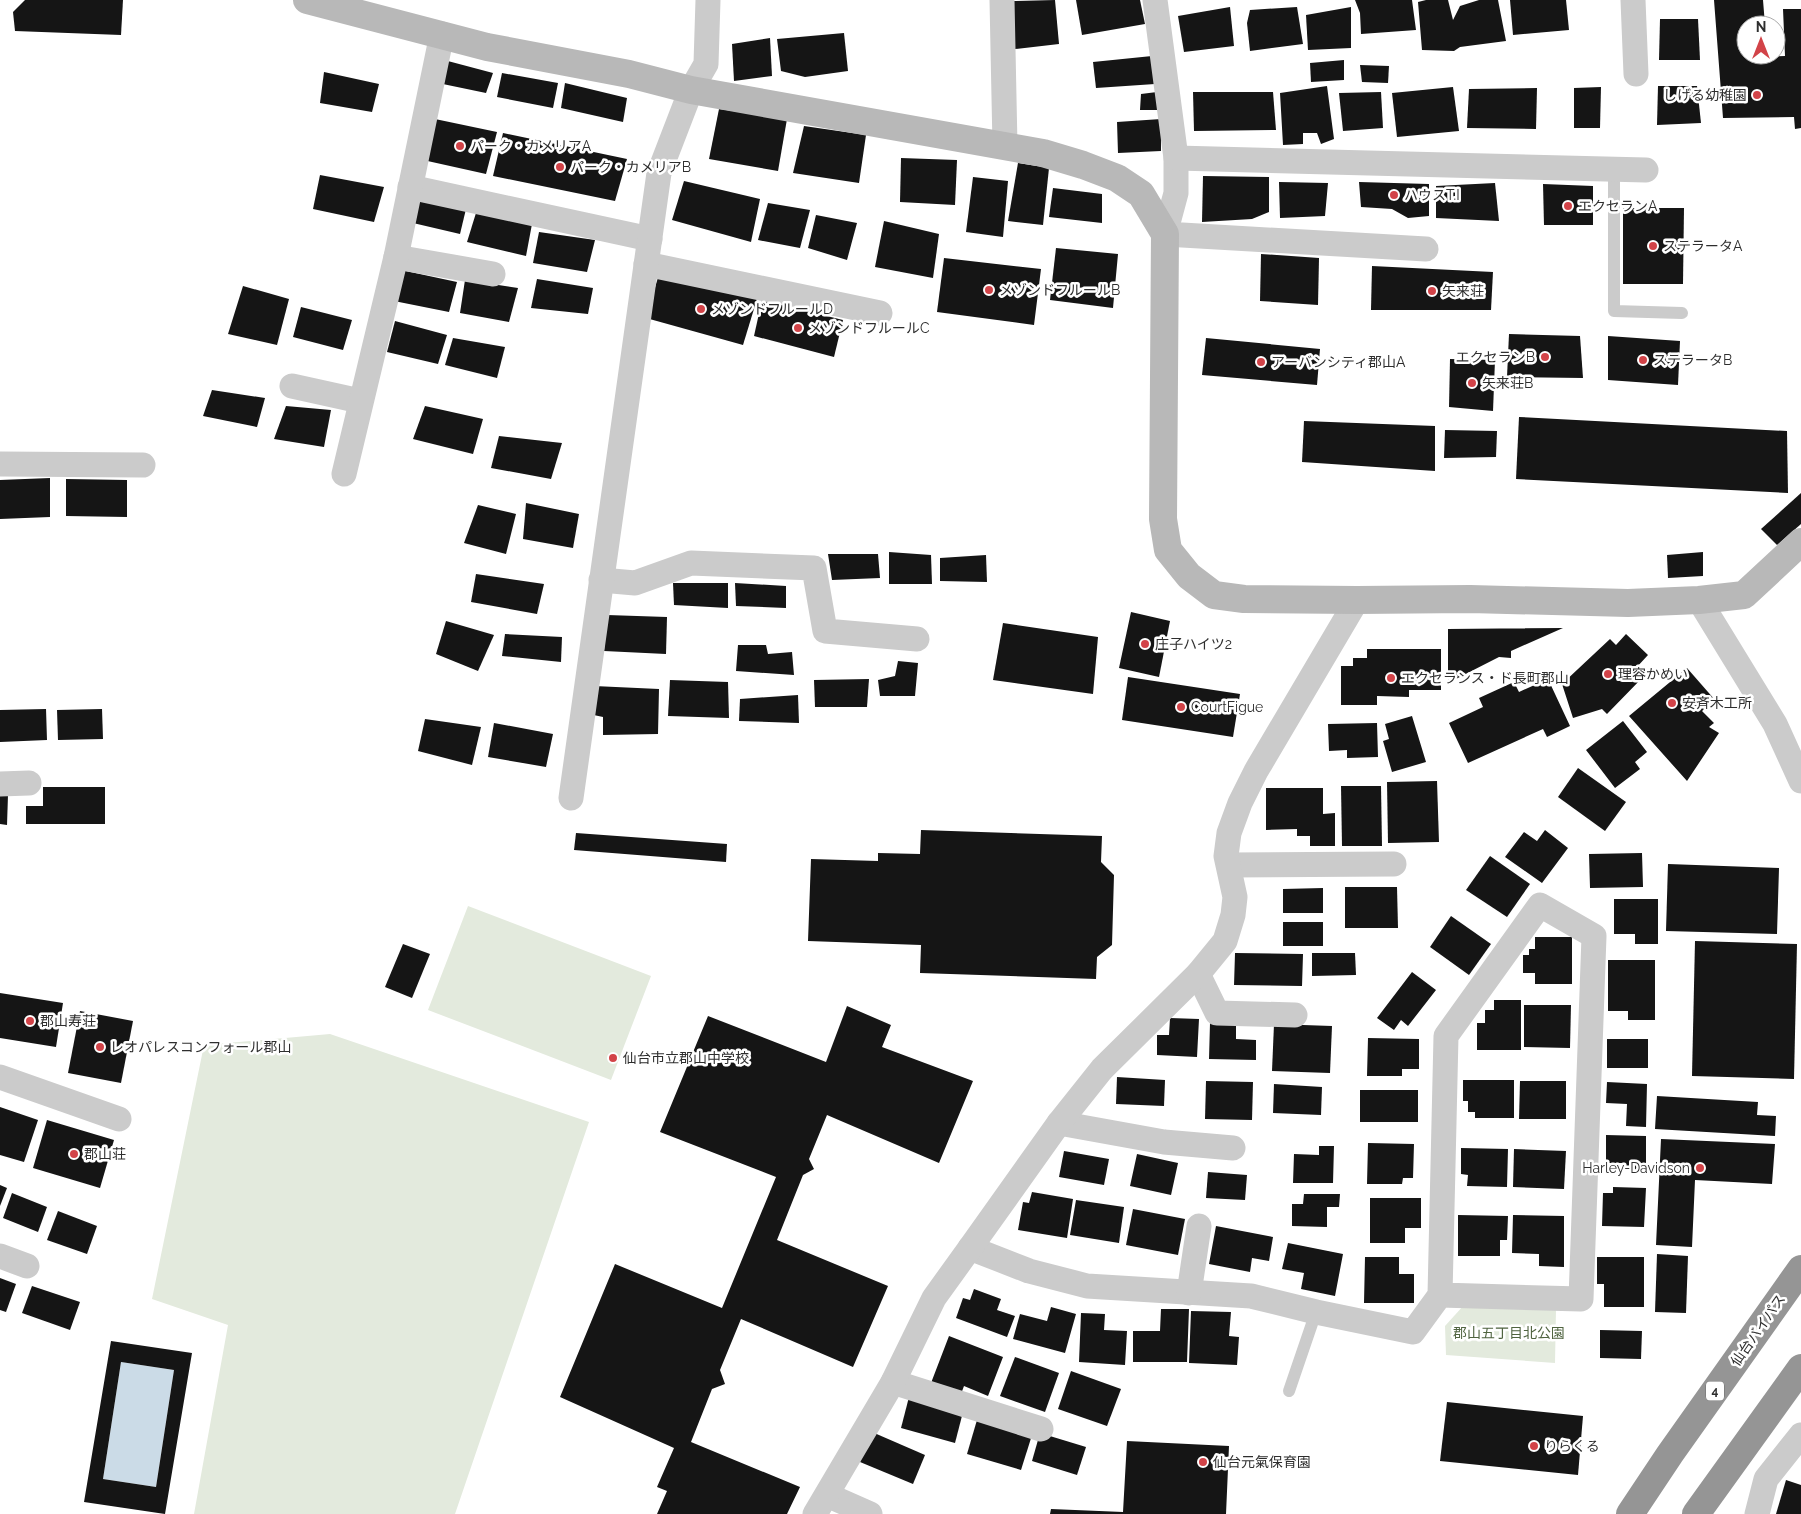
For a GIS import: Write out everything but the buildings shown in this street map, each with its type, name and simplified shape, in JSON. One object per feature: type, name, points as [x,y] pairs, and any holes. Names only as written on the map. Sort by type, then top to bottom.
[{"type":"highway","name":"仙台バイパス","points":[[1630,1514],[1670,1454],[1801,1269]]},
{"type":"highway","points":[[1696,1514],[1801,1368]]},
{"type":"street","points":[[308,0],[487,47],[629,74],[691,90],[1006,146],[1051,156],[1117,178],[1141,194],[1165,234]]},
{"type":"street","points":[[571,798],[600,580],[659,173],[691,90],[706,64],[708,0]]},
{"type":"street","points":[[1002,0],[1006,146]]},
{"type":"street","points":[[1155,0],[1176,158],[1176,193],[1165,234],[1163,519],[1168,550],[1189,576],[1214,595],[1244,599],[1470,599],[1628,603],[1699,600],[1744,595],[1801,542]]},
{"type":"street","points":[[1634,0],[1636,74]]},
{"type":"street","points":[[344,474],[396,257],[442,34]]},
{"type":"street","points":[[1176,158],[1646,170]]},
{"type":"street","points":[[410,188],[650,239]]},
{"type":"street","points":[[1165,234],[1426,249]]},
{"type":"street","points":[[396,257],[493,274]]},
{"type":"street","points":[[646,264],[880,313]]},
{"type":"street","points":[[292,386],[360,401]]},
{"type":"street","points":[[0,464],[143,465]]},
{"type":"street","points":[[600,580],[635,583],[692,563],[814,568],[825,631],[917,639]]},
{"type":"street","points":[[870,1514],[821,1505],[893,1382],[934,1298],[1059,1123],[1102,1069],[1198,974],[1225,941],[1233,915],[1235,897],[1226,856],[1229,833],[1240,803],[1256,771],[1357,600]]},
{"type":"street","points":[[1699,600],[1775,724],[1801,781]]},
{"type":"street","points":[[0,784],[29,783]]},
{"type":"street","points":[[1229,865],[1394,864]]},
{"type":"street","points":[[970,1248],[1030,1271],[1087,1286],[1251,1296],[1412,1332],[1440,1295],[1446,1036],[1540,905],[1594,936],[1581,1299],[1440,1295]]},
{"type":"street","points":[[1198,974],[1217,1013],[1295,1014]]},
{"type":"street","points":[[0,1078],[118,1119]]},
{"type":"street","points":[[1059,1123],[1164,1142],[1233,1148]]},
{"type":"street","points":[[1189,1293],[1199,1226]]},
{"type":"street","points":[[0,1256],[27,1266]]},
{"type":"street","points":[[893,1382],[1041,1429]]},
{"type":"street","points":[[1757,1514],[1766,1479],[1801,1435]]},
{"type":"lane","points":[[1614,169],[1614,311],[1682,313]]},
{"type":"lane","points":[[1289,1391],[1316,1312]]},
{"type":"green space","points":[[468,906],[651,976],[611,1080],[428,1010]]},
{"type":"green space","points":[[330,1034],[589,1122],[455,1514],[194,1514],[228,1325],[152,1299],[204,1045]]},
{"type":"green space","name":"郡山五丁目北公園","points":[[1464,1305],[1556,1309],[1555,1363],[1446,1355],[1445,1326]]},
{"type":"water","points":[[121,1362],[174,1370],[156,1487],[103,1479]]},
{"type":"place","name":"しげる幼稚園","points":[[1757,95]]},
{"type":"place","name":"パーク・カメリアA","points":[[460,146]]},
{"type":"place","name":"パーク・カメリアB","points":[[560,167]]},
{"type":"place","name":"ハウスT.I","points":[[1394,195]]},
{"type":"place","name":"エクセランA","points":[[1568,206]]},
{"type":"place","name":"ステラータA","points":[[1653,246]]},
{"type":"place","name":"メゾンドフルールB","points":[[989,290]]},
{"type":"place","name":"矢来荘","points":[[1432,291]]},
{"type":"place","name":"メゾンドフルールD","points":[[701,309]]},
{"type":"place","name":"メゾンドフルールC","points":[[798,328]]},
{"type":"place","name":"エクセランB","points":[[1545,357]]},
{"type":"place","name":"ステラータB","points":[[1643,360]]},
{"type":"place","name":"アーバンシティ郡山A","points":[[1261,362]]},
{"type":"place","name":"矢来荘B","points":[[1472,383]]},
{"type":"place","name":"庄子ハイツ2","points":[[1145,644]]},
{"type":"place","name":"理容かめい","points":[[1608,674]]},
{"type":"place","name":"エクセランス・ド長町郡山","points":[[1391,678]]},
{"type":"place","name":"安斉木工所","points":[[1672,703]]},
{"type":"place","name":"CourtFigue","points":[[1181,707]]},
{"type":"place","name":"郡山寿荘","points":[[30,1021]]},
{"type":"place","name":"レオパレスコンフォール郡山","points":[[100,1047]]},
{"type":"place","name":"仙台市立郡山中学校","points":[[613,1058]]},
{"type":"place","name":"郡山荘","points":[[74,1154]]},
{"type":"place","name":"Harley-Davidson","points":[[1700,1168]]},
{"type":"place","name":"りらくる","points":[[1534,1446]]},
{"type":"place","name":"仙台元氣保育園","points":[[1203,1462]]}]
